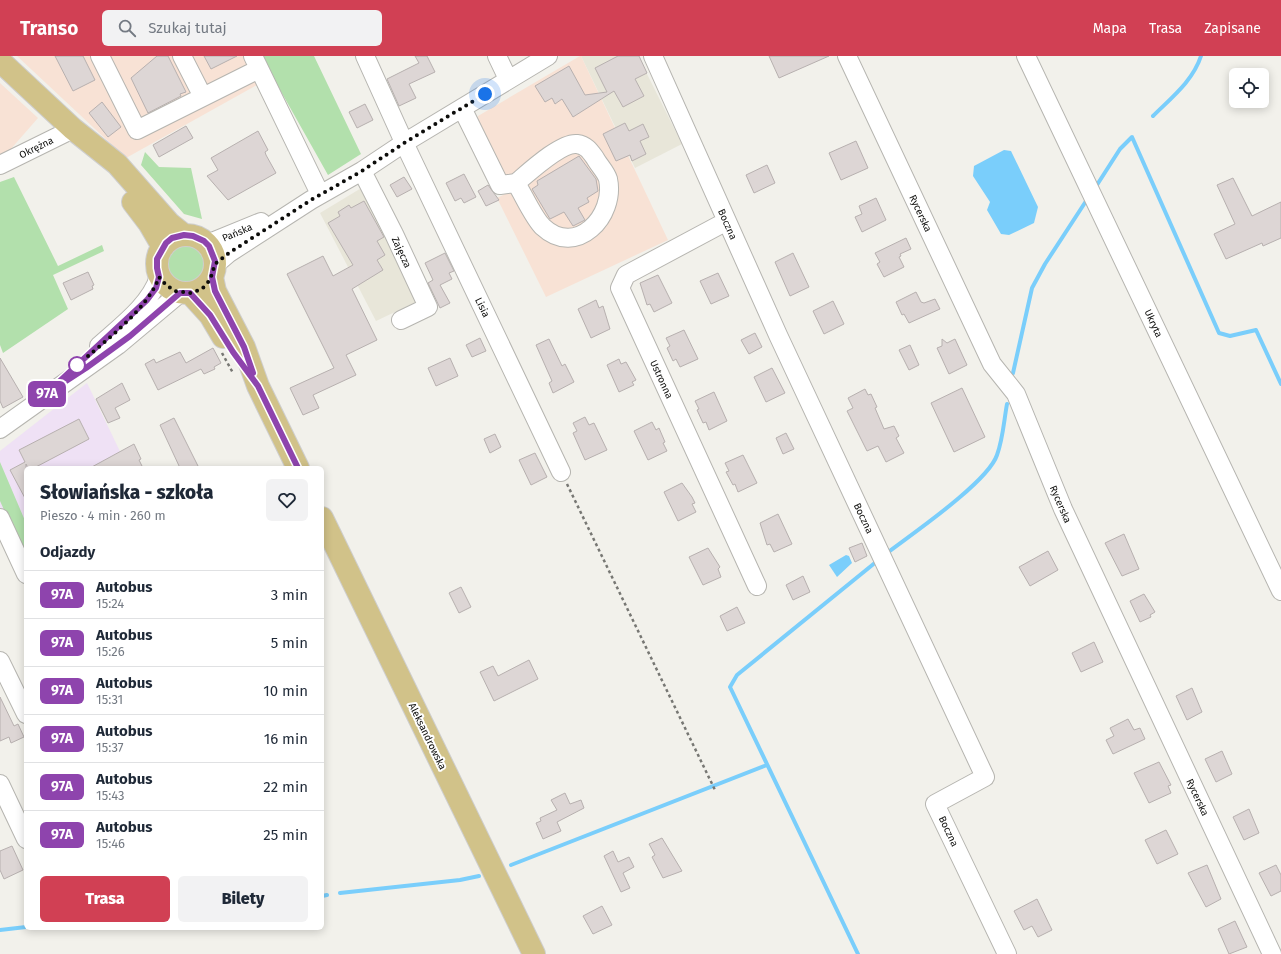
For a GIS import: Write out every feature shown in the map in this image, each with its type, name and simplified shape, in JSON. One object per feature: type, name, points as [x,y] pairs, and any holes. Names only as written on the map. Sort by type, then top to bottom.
[{"type":"main road","points":[[0,60],[72,129],[117,164],[169,223],[184,235]]},
{"type":"main road","points":[[72,129],[97,161],[141,212],[163,246]]},
{"type":"main road","points":[[258,386],[233,352],[210,315],[185,293],[170,289],[159,277],[157,263],[163,246],[172,238],[184,235],[193,236],[207,244],[213,253],[215,291],[244,347],[258,386],[297,466]]},
{"type":"main road","points":[[185,293],[202,289],[214,271]]},
{"type":"main road","name":"Aleksandrowska","points":[[324,522],[534,954]]},
{"type":"street","points":[[100,56],[137,130],[203,97],[256,62],[316,197]]},
{"type":"street","points":[[182,56],[203,97]]},
{"type":"street","name":"Lisia","points":[[365,56],[404,143],[561,472]]},
{"type":"street","points":[[497,56],[508,79]]},
{"type":"street","name":"Pańska","points":[[214,271],[229,253],[316,197],[362,171],[404,143],[548,56]]},
{"type":"street","name":"Boczna","points":[[654,56],[778,335],[985,776],[935,804],[1007,954]]},
{"type":"street","name":"Rycerska","points":[[847,56],[992,364],[1016,394],[1063,509],[1272,954]]},
{"type":"street","name":"Ukryta","points":[[1026,56],[1281,591]]},
{"type":"street","points":[[462,108],[500,185],[516,183],[538,164],[562,148],[576,144],[587,147],[608,178],[608,200],[601,218],[590,230],[572,239],[556,236],[542,226],[516,183]]},
{"type":"street","name":"Okrężna","points":[[0,165],[72,129]]},
{"type":"street","name":"Zajęcza","points":[[362,171],[394,234],[428,307],[401,320]]},
{"type":"street","name":"Pańska","points":[[207,244],[316,197]]},
{"type":"street","name":"Ustronna","points":[[727,221],[626,275],[620,288],[757,586]]},
{"type":"street","points":[[46,394],[147,300],[156,288],[159,277]]},
{"type":"street","points":[[0,428],[124,340],[185,293]]},
{"type":"street","points":[[0,518],[24,570]]},
{"type":"street","points":[[0,661],[24,710]]},
{"type":"street","points":[[0,784],[24,835]]},
{"type":"path","points":[[219,347],[237,379]]},
{"type":"path","points":[[561,472],[715,790]]},
{"type":"shaded area","points":[[17,56],[243,56],[257,85],[126,158]]},
{"type":"shaded area","points":[[580,56],[668,240],[546,297],[497,198],[515,189],[503,177],[476,126],[478,116]]},
{"type":"shaded area","points":[[581,56],[638,56],[682,144],[635,168]]},
{"type":"shaded area","points":[[0,83],[38,118],[10,150],[0,154]]},
{"type":"shaded area","points":[[363,187],[418,301],[376,321],[320,213]]},
{"type":"shaded area","points":[[87,383],[127,466],[24,466],[24,559],[0,507],[0,451]]},
{"type":"green space","points":[[261,56],[314,56],[361,154],[328,175]]},
{"type":"green space","points":[[145,152],[159,167],[191,168],[202,219],[184,214],[141,165]]},
{"type":"green space","points":[[14,177],[58,266],[102,245],[104,251],[53,275],[68,309],[3,353],[0,345],[0,182]]},
{"type":"green space","points":[[182,246],[190,246],[200,251],[204,258],[204,272],[200,279],[190,284],[182,284],[172,279],[170,276],[167,269],[167,261],[172,251],[175,249]]},
{"type":"green space","points":[[0,462],[24,518],[24,546],[21,547],[0,501]]},
{"type":"water","points":[[1004,150],[1011,151],[1038,207],[1034,223],[1009,235],[1001,234],[987,210],[990,202],[973,176],[974,166]]},
{"type":"water","points":[[846,555],[849,556],[852,563],[837,577],[829,565]]},
{"type":"building","points":[[55,56],[83,56],[95,80],[73,91]]},
{"type":"building","points":[[157,56],[168,56],[186,92],[148,113],[131,78]]},
{"type":"building","points":[[204,56],[237,56],[211,69]]},
{"type":"building","points":[[415,56],[427,56],[435,72],[409,84],[416,98],[399,106],[387,79],[419,63]]},
{"type":"building","points":[[618,56],[639,56],[647,73],[635,79],[644,96],[623,107],[614,91],[573,117],[562,99],[555,104],[552,98],[545,102],[535,86],[569,66],[585,95],[607,92],[595,68]]},
{"type":"building","points":[[769,56],[829,56],[779,78]]},
{"type":"building","points":[[102,102],[121,127],[108,137],[89,113]]},
{"type":"building","points":[[365,104],[373,120],[357,128],[349,112]]},
{"type":"building","points":[[625,123],[629,131],[643,124],[649,137],[640,141],[646,154],[632,161],[630,155],[616,161],[603,134]]},
{"type":"building","points":[[186,126],[193,138],[159,157],[153,145]]},
{"type":"building","points":[[258,131],[268,150],[265,152],[266,155],[276,173],[228,200],[207,176],[218,170],[211,158]]},
{"type":"building","points":[[856,141],[868,168],[841,180],[829,153]]},
{"type":"building","points":[[579,156],[596,179],[598,191],[587,198],[589,202],[578,208],[585,220],[573,226],[564,212],[550,219],[532,189],[538,185],[537,181]]},
{"type":"building","points":[[767,165],[775,183],[754,193],[746,175]]},
{"type":"building","points":[[464,174],[476,197],[464,203],[461,198],[455,201],[446,183]]},
{"type":"building","points":[[404,177],[412,189],[397,197],[390,185]]},
{"type":"building","points":[[1233,178],[1252,216],[1281,202],[1281,238],[1263,246],[1262,243],[1226,259],[1214,234],[1235,224],[1217,185]]},
{"type":"building","points":[[488,185],[499,200],[486,206],[478,191]]},
{"type":"building","points":[[876,198],[886,220],[862,232],[855,217],[862,214],[859,206]]},
{"type":"building","points":[[364,201],[384,237],[377,241],[385,255],[377,260],[383,270],[352,289],[377,340],[346,355],[356,375],[313,395],[319,408],[303,415],[290,388],[334,368],[287,274],[323,256],[333,276],[353,265],[328,223],[340,216],[338,212],[349,205],[351,208]]},
{"type":"building","points":[[906,238],[911,249],[900,254],[901,256],[899,257],[904,267],[884,277],[877,264],[880,262],[875,253]]},
{"type":"building","points":[[445,253],[454,271],[449,273],[452,279],[440,285],[450,303],[440,308],[428,283],[433,280],[425,263]]},
{"type":"building","points":[[793,253],[809,287],[790,296],[775,262]]},
{"type":"building","points":[[88,272],[94,285],[92,286],[93,289],[71,300],[63,283]]},
{"type":"building","points":[[718,273],[729,296],[711,304],[700,281]]},
{"type":"building","points":[[658,275],[672,303],[654,312],[650,304],[647,305],[640,283]]},
{"type":"building","points":[[916,292],[921,302],[924,303],[935,299],[940,309],[909,323],[904,314],[902,315],[896,302]]},
{"type":"building","points":[[596,300],[599,308],[603,306],[610,329],[591,338],[578,309]]},
{"type":"building","points":[[833,301],[844,324],[824,334],[813,311]]},
{"type":"building","points":[[684,330],[698,359],[680,367],[676,359],[673,361],[667,348],[670,346],[666,338]]},
{"type":"building","points":[[755,333],[762,347],[749,354],[741,340]]},
{"type":"building","points":[[480,338],[486,351],[472,357],[466,345]]},
{"type":"building","points":[[549,339],[562,366],[565,364],[574,382],[553,393],[549,383],[552,381],[536,345]]},
{"type":"building","points":[[942,339],[947,343],[955,339],[967,365],[949,374],[937,348],[942,346]]},
{"type":"building","points":[[910,345],[919,365],[909,370],[899,350]]},
{"type":"building","points":[[213,348],[221,363],[214,367],[215,369],[204,374],[201,369],[158,390],[145,364],[154,359],[156,363],[180,352],[186,363]]},
{"type":"building","points":[[0,358],[23,397],[3,408],[0,401]]},
{"type":"building","points":[[450,358],[458,376],[436,386],[428,368]]},
{"type":"building","points":[[619,359],[621,364],[626,362],[636,380],[632,382],[634,385],[619,392],[607,365]]},
{"type":"building","points":[[772,368],[785,393],[766,402],[754,377]]},
{"type":"building","points":[[122,383],[130,400],[115,408],[120,418],[108,423],[96,399]]},
{"type":"building","points":[[962,388],[985,437],[954,452],[931,403]]},
{"type":"building","points":[[865,389],[868,395],[871,394],[884,429],[894,426],[899,436],[896,438],[904,453],[886,462],[878,446],[867,451],[847,411],[853,408],[848,398]]},
{"type":"building","points":[[714,392],[727,421],[709,430],[706,422],[703,423],[695,401]]},
{"type":"building","points":[[585,417],[589,425],[594,423],[607,450],[585,460],[573,433],[577,431],[573,423]]},
{"type":"building","points":[[174,418],[198,466],[179,466],[160,425]]},
{"type":"building","points":[[79,419],[89,439],[38,466],[27,466],[26,464],[26,466],[24,466],[24,496],[10,470],[25,462],[19,450]]},
{"type":"building","points":[[652,422],[656,430],[659,428],[667,451],[648,460],[634,431]]},
{"type":"building","points":[[786,433],[794,449],[783,454],[776,438]]},
{"type":"building","points":[[495,434],[501,447],[490,453],[484,439]]},
{"type":"building","points":[[134,444],[141,459],[139,460],[142,466],[94,466]]},
{"type":"building","points":[[535,453],[547,477],[531,485],[519,460]]},
{"type":"building","points":[[743,455],[757,483],[738,492],[735,484],[733,485],[726,472],[729,471],[725,463]]},
{"type":"building","points":[[682,483],[695,503],[692,504],[696,512],[678,521],[664,492]]},
{"type":"building","points":[[778,514],[792,544],[774,552],[770,544],[767,545],[760,523]]},
{"type":"building","points":[[1124,534],[1139,569],[1122,576],[1105,543]]},
{"type":"building","points":[[862,543],[867,556],[855,562],[849,548]]},
{"type":"building","points":[[708,548],[720,567],[718,569],[721,577],[703,585],[689,557]]},
{"type":"building","points":[[1048,551],[1058,570],[1030,586],[1019,567]]},
{"type":"building","points":[[803,576],[810,592],[793,600],[786,585]]},
{"type":"building","points":[[461,587],[471,607],[459,613],[449,593]]},
{"type":"building","points":[[1144,594],[1155,612],[1150,615],[1151,617],[1140,622],[1130,601]]},
{"type":"building","points":[[737,607],[745,623],[727,631],[720,616]]},
{"type":"building","points":[[1094,642],[1103,662],[1081,672],[1072,653]]},
{"type":"building","points":[[529,660],[538,679],[494,701],[480,672],[493,666],[498,676]]},
{"type":"building","points":[[1192,688],[1202,712],[1187,720],[1176,696]]},
{"type":"building","points":[[0,697],[14,726],[18,724],[24,737],[11,743],[9,737],[0,741]]},
{"type":"building","points":[[1128,719],[1134,730],[1140,728],[1145,739],[1113,754],[1106,740],[1114,736],[1110,728]]},
{"type":"building","points":[[1222,751],[1232,774],[1216,782],[1205,759]]},
{"type":"building","points":[[1159,762],[1171,785],[1168,786],[1171,793],[1149,803],[1134,773]]},
{"type":"building","points":[[565,793],[570,804],[581,800],[584,808],[557,822],[561,831],[543,839],[536,823],[541,821],[540,818],[557,810],[551,800]]},
{"type":"building","points":[[1249,809],[1259,833],[1244,840],[1233,817]]},
{"type":"building","points":[[1166,830],[1178,854],[1157,864],[1145,840]]},
{"type":"building","points":[[662,838],[682,871],[663,878],[652,857],[655,855],[649,844]]},
{"type":"building","points":[[12,846],[23,870],[4,879],[0,870],[0,851]]},
{"type":"building","points":[[613,851],[618,862],[629,857],[634,867],[623,873],[630,888],[621,892],[604,856]]},
{"type":"building","points":[[1207,865],[1221,899],[1206,907],[1188,873]]},
{"type":"building","points":[[1276,865],[1281,875],[1281,891],[1271,896],[1259,873]]},
{"type":"building","points":[[1037,899],[1052,930],[1038,937],[1032,926],[1024,930],[1014,911]]},
{"type":"building","points":[[602,906],[612,925],[593,934],[583,916]]},
{"type":"building","points":[[1235,921],[1247,947],[1229,954],[1218,929]]},
{"type":"waterway","points":[[1153,116],[1187,81],[1193,73],[1201,56]]},
{"type":"waterway","points":[[1095,188],[1120,149],[1132,137],[1219,333],[1230,336],[1256,330],[1281,384]]},
{"type":"waterway","points":[[1013,373],[1032,288],[1045,264],[1088,198]]},
{"type":"waterway","points":[[887,553],[965,493],[991,466],[999,449],[1007,404]]},
{"type":"waterway","points":[[858,954],[730,687],[737,675],[876,562]]},
{"type":"waterway","points":[[511,865],[767,765]]},
{"type":"waterway","points":[[340,893],[460,880],[479,876]]},
{"type":"waterway","points":[[0,930],[24,927]]},
{"type":"bus line","name":"97A","points":[[253,373],[244,347],[215,291],[212,277],[215,264],[213,253],[204,241],[193,236],[184,235],[172,238],[160,250],[157,259],[159,277],[156,288],[147,300],[114,333],[46,394],[102,357],[130,336],[157,310],[180,293],[190,293],[200,302],[210,315],[233,352],[258,386],[297,466]]},
{"type":"route","points":[[77,365],[114,333],[147,300],[156,288],[159,277],[170,289],[180,293],[190,293],[202,289],[212,277],[215,264],[229,253],[311,200],[362,171],[404,143],[485,94]]}]
